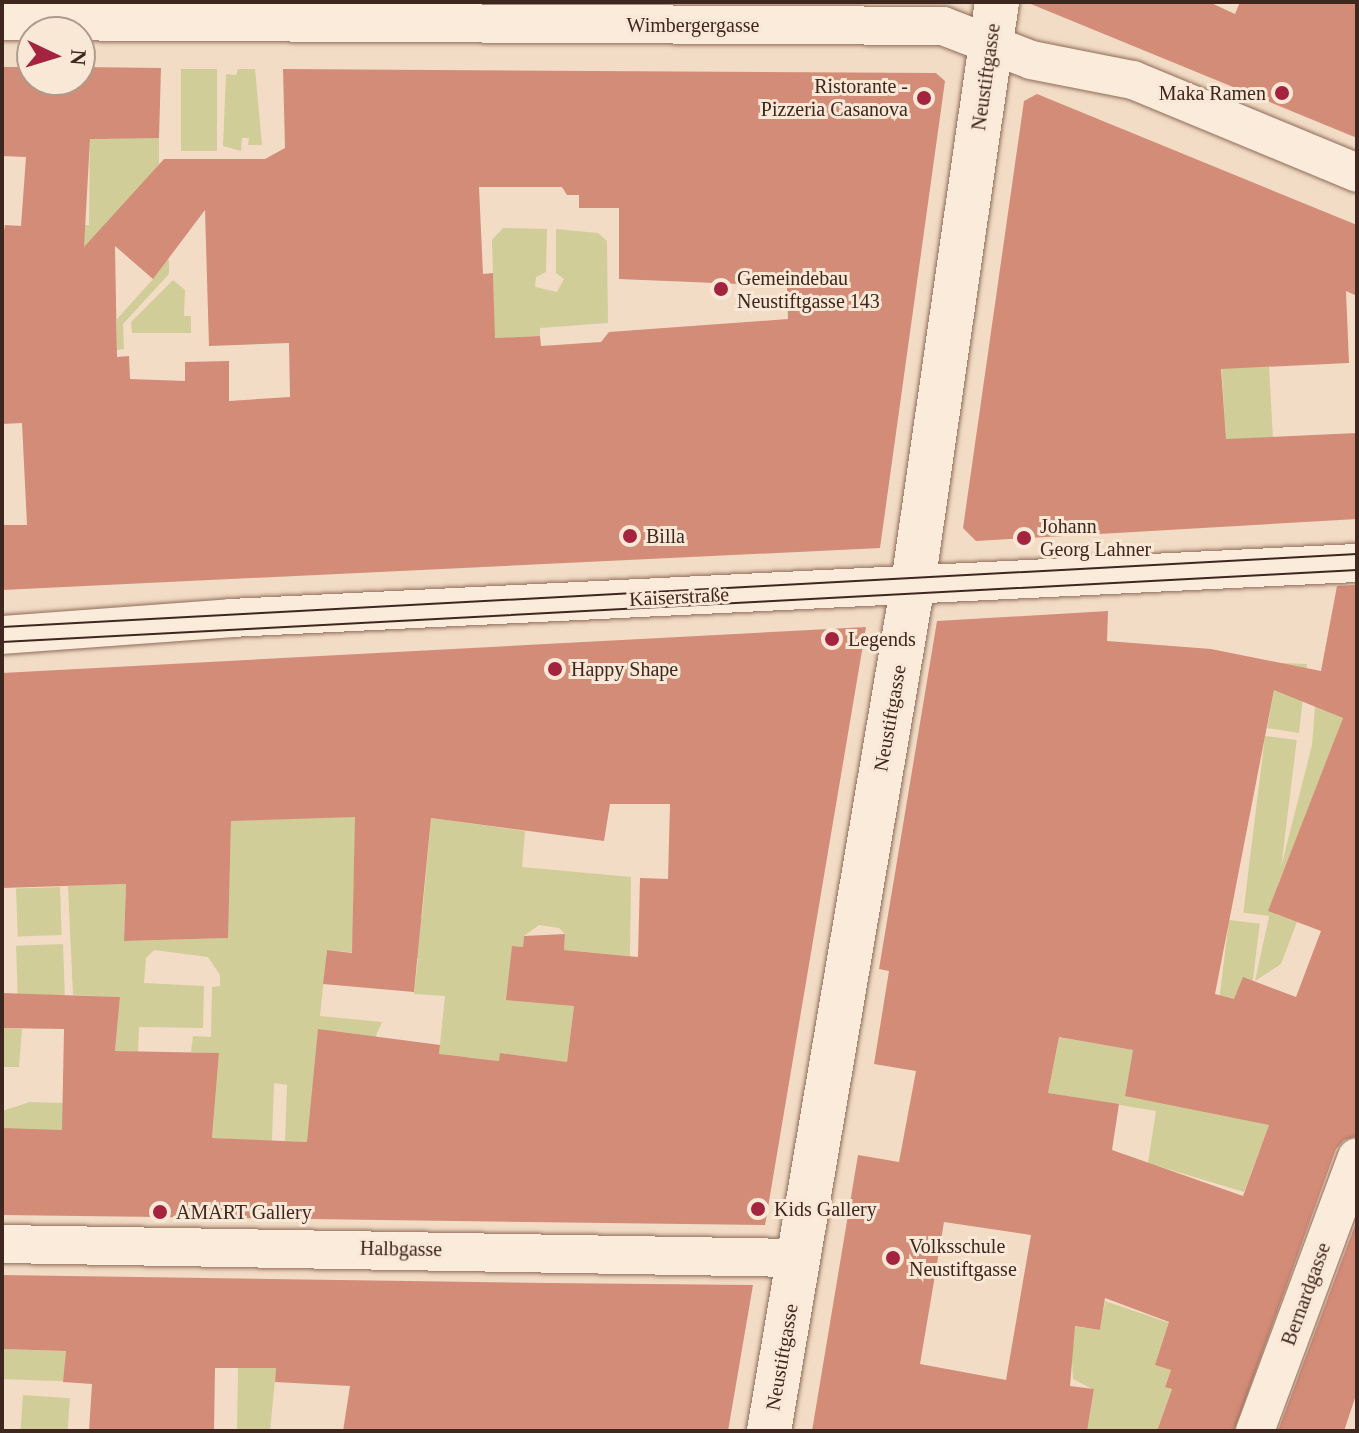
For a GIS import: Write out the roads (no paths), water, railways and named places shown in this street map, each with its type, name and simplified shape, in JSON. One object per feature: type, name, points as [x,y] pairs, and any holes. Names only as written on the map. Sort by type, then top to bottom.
[{"type":"main road","name":"Neustiftgasse","points":[[769,1431],[912,585],[997,2]]},
{"type":"street","name":"Wimbergergasse","points":[[2,21],[943,26],[1031,60],[1133,80],[1357,173]]},
{"type":"street","name":"Kaiserstraße","points":[[2,635],[231,618],[1357,563]]},
{"type":"street","name":"Bernardgasse","points":[[1255,1431],[1357,1157]]},
{"type":"street","name":"Halbgasse","points":[[2,1244],[799,1258]]},
{"type":"tram line","points":[[2,627],[1357,554]]},
{"type":"tram line","points":[[2,642],[1357,570]]},
{"type":"place","name":"Maka Ramen","points":[[1282,93]]},
{"type":"place","name":"Ristorante - Pizzeria Casanova","points":[[924,98]]},
{"type":"place","name":"Gemeindebau Neustiftgasse 143","points":[[721,289]]},
{"type":"place","name":"Billa","points":[[630,536]]},
{"type":"place","name":"Johann Georg Lahner","points":[[1024,538]]},
{"type":"place","name":"Legends","points":[[832,639]]},
{"type":"place","name":"Happy Shape","points":[[555,669]]},
{"type":"place","name":"Kids Gallery","points":[[758,1209]]},
{"type":"place","name":"AMART Gallery","points":[[160,1212]]},
{"type":"place","name":"Volksschule Neustiftgasse","points":[[893,1258]]}]
